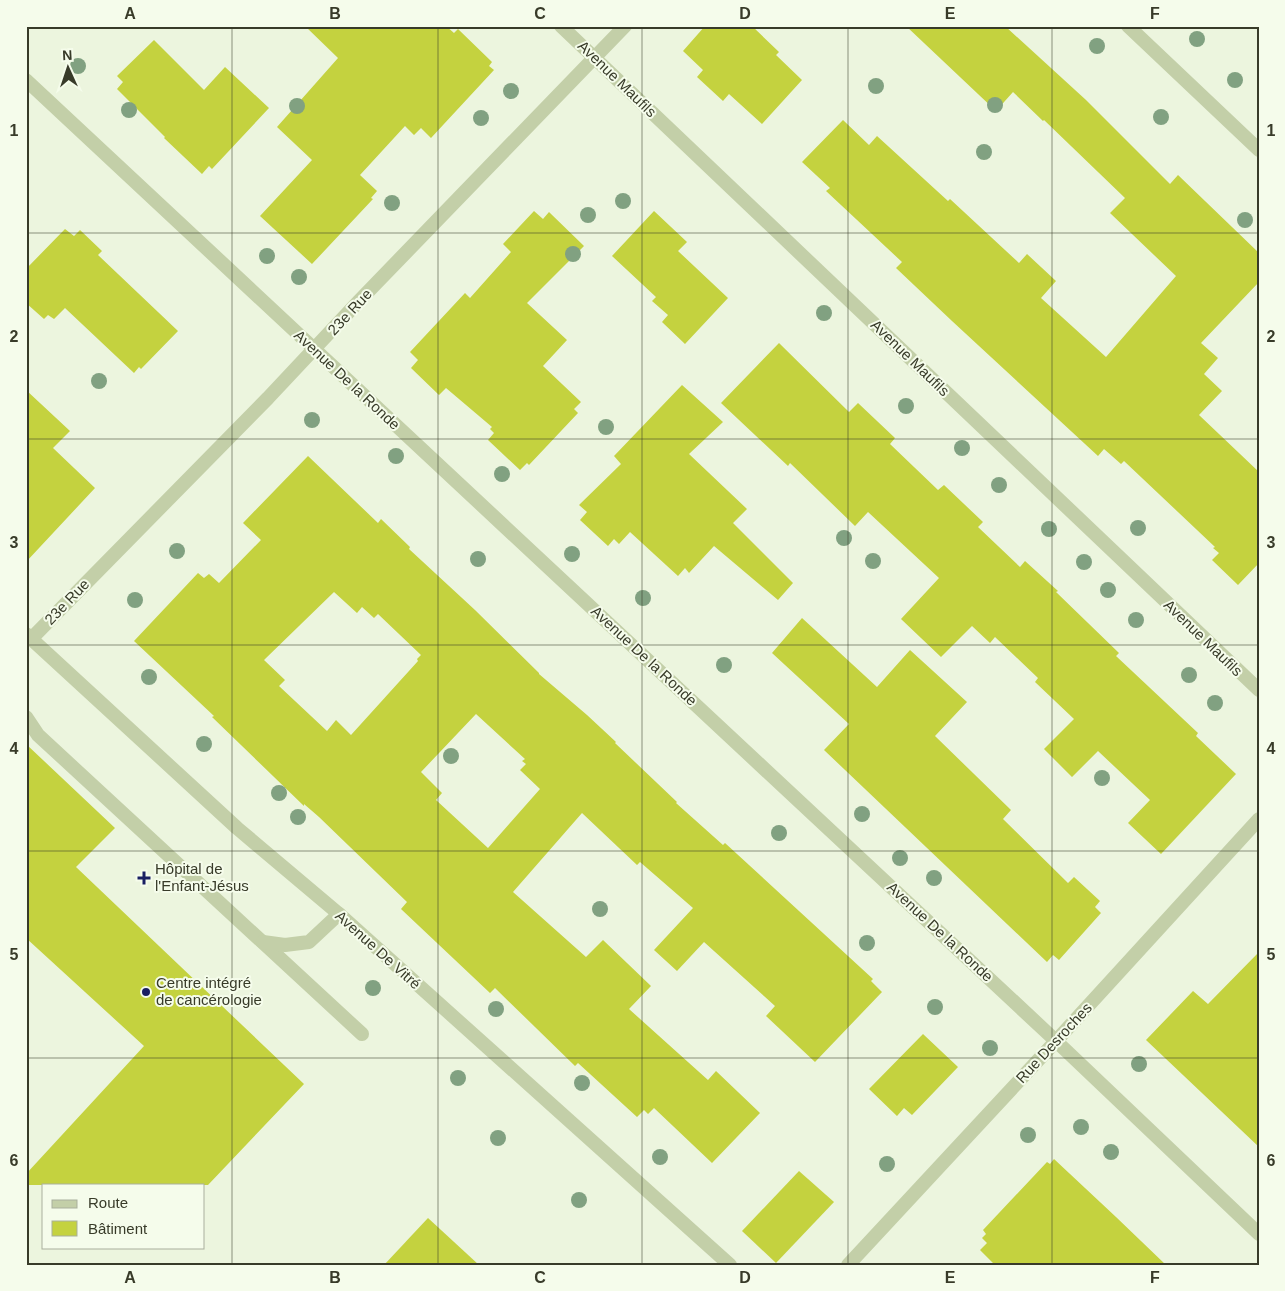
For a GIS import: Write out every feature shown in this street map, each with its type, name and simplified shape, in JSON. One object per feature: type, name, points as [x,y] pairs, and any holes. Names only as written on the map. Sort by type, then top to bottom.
[{"type":"street","name":"Avenue Maufils","points":[[561,26],[1259,690]]},
{"type":"street","name":"23e Rue","points":[[28,640],[315,349],[625,26]]},
{"type":"street","points":[[1128,26],[1259,150]]},
{"type":"street","name":"Avenue De la Ronde","points":[[26,80],[1056,1041],[1259,1234]]},
{"type":"street","name":"Avenue De Vitré","points":[[28,640],[730,1265]]},
{"type":"street","points":[[26,716],[38,735],[362,1034]]},
{"type":"street","name":"Rue Desroches","points":[[848,1265],[1056,1041],[1259,818]]},
{"type":"street","points":[[262,941],[285,945],[309,942],[338,914]]},
{"type":"building","points":[[305,26],[446,26],[454,33],[458,29],[492,62],[489,66],[494,70],[431,138],[421,128],[414,135],[405,126],[360,175],[377,191],[371,198],[373,199],[312,264],[260,216],[312,160],[277,127],[338,58]]},
{"type":"building","points":[[705,26],[752,26],[779,52],[776,55],[802,80],[762,124],[729,94],[723,101],[697,77],[703,70],[683,51]]},
{"type":"building","points":[[906,26],[1005,26],[1086,100],[1170,184],[1178,175],[1259,253],[1259,282],[1201,343],[1218,358],[1204,374],[1222,391],[1199,415],[1259,472],[1259,563],[1238,585],[1212,560],[1219,553],[1213,548],[1215,547],[1124,461],[1121,464],[1104,449],[1098,456],[952,321],[896,268],[902,262],[826,191],[830,188],[802,162],[843,120],[869,145],[877,136],[948,201],[950,199],[1019,263],[1027,254],[1056,281],[1041,298],[1106,357],[1176,276],[1110,213],[1125,198],[1044,120],[1013,92],[996,111]]},
{"type":"building","points":[[154,40],[204,90],[225,67],[269,108],[212,169],[209,166],[202,174],[117,89],[123,82],[117,76]]},
{"type":"building","points":[[534,211],[543,219],[549,212],[584,246],[527,303],[567,340],[543,366],[581,402],[574,409],[578,413],[529,465],[527,463],[520,470],[488,440],[494,433],[490,429],[492,427],[446,388],[439,395],[411,368],[418,360],[410,352],[465,293],[470,298],[511,252],[503,244]]},
{"type":"building","points":[[654,211],[687,242],[678,251],[728,298],[685,344],[662,322],[668,315],[652,301],[656,297],[612,256]]},
{"type":"building","points":[[65,229],[74,236],[80,230],[102,251],[98,255],[178,331],[141,369],[139,367],[134,373],[65,308],[54,319],[48,315],[44,319],[26,303],[26,269]]},
{"type":"building","points":[[779,343],[849,412],[858,403],[895,438],[890,444],[938,490],[944,485],[983,522],[978,527],[1020,567],[1025,561],[1058,591],[1056,592],[1119,653],[1116,656],[1198,733],[1196,736],[1236,774],[1161,854],[1128,823],[1150,800],[1098,751],[1072,777],[1044,749],[1074,719],[1035,682],[1038,678],[995,637],[990,643],[972,626],[941,657],[901,619],[939,578],[868,512],[855,526],[790,463],[788,466],[721,403]]},
{"type":"building","points":[[682,385],[723,422],[689,454],[747,509],[733,523],[793,583],[778,600],[714,546],[689,573],[685,568],[678,576],[630,532],[619,544],[614,539],[608,546],[580,520],[587,512],[579,505],[621,464],[614,456]]},
{"type":"building","points":[[26,390],[70,431],[53,448],[95,488],[26,562]]},
{"type":"building","points":[[308,456],[378,523],[381,519],[410,547],[409,549],[475,610],[539,674],[616,742],[676,803],[723,845],[725,843],[873,979],[871,981],[882,992],[815,1062],[766,1016],[775,1006],[704,942],[677,971],[654,950],[693,908],[640,862],[637,865],[582,813],[513,892],[586,957],[603,940],[651,986],[629,1009],[708,1080],[716,1071],[760,1113],[712,1163],[654,1108],[648,1114],[644,1110],[637,1117],[578,1063],[575,1066],[495,988],[490,993],[401,909],[407,902],[319,817],[304,804],[304,806],[212,717],[214,716],[134,641],[198,573],[204,578],[209,574],[219,583],[261,540],[243,523]],"holes":[[[334,592],[357,613],[362,607],[374,618],[378,614],[421,655],[417,659],[418,661],[351,735],[336,720],[327,731],[279,686],[285,680],[264,660]],[[476,714],[525,759],[522,761],[526,764],[520,770],[540,789],[488,848],[436,800],[442,793],[421,772]]]},
{"type":"building","points":[[802,618],[877,687],[910,650],[967,702],[935,736],[1011,810],[1003,819],[1068,883],[1074,877],[1100,901],[1095,907],[1101,913],[1059,960],[1053,955],[1047,962],[824,750],[849,724],[772,653]]},
{"type":"building","name":"Centre intégré de cancérologie","points":[[26,744],[115,828],[76,867],[304,1084],[208,1185],[26,1185],[26,1174],[144,1046],[26,938]]},
{"type":"building","points":[[1259,952],[1259,1147],[1146,1040],[1193,991],[1208,1004]]},
{"type":"building","points":[[923,1034],[958,1067],[912,1115],[904,1108],[897,1116],[869,1089]]},
{"type":"building","points":[[1054,1159],[1166,1265],[995,1265],[980,1250],[987,1243],[982,1238],[986,1234],[983,1230],[1047,1162],[1050,1164]]},
{"type":"building","points":[[799,1171],[834,1202],[776,1263],[742,1231]]},
{"type":"building","points":[[428,1218],[479,1265],[384,1265]]},
{"type":"place","name":"Hôpital de l'Enfant-Jésus","points":[[144,878]]},
{"type":"place","name":"Centre intégré de cancérologie","points":[[146,992]]}]
